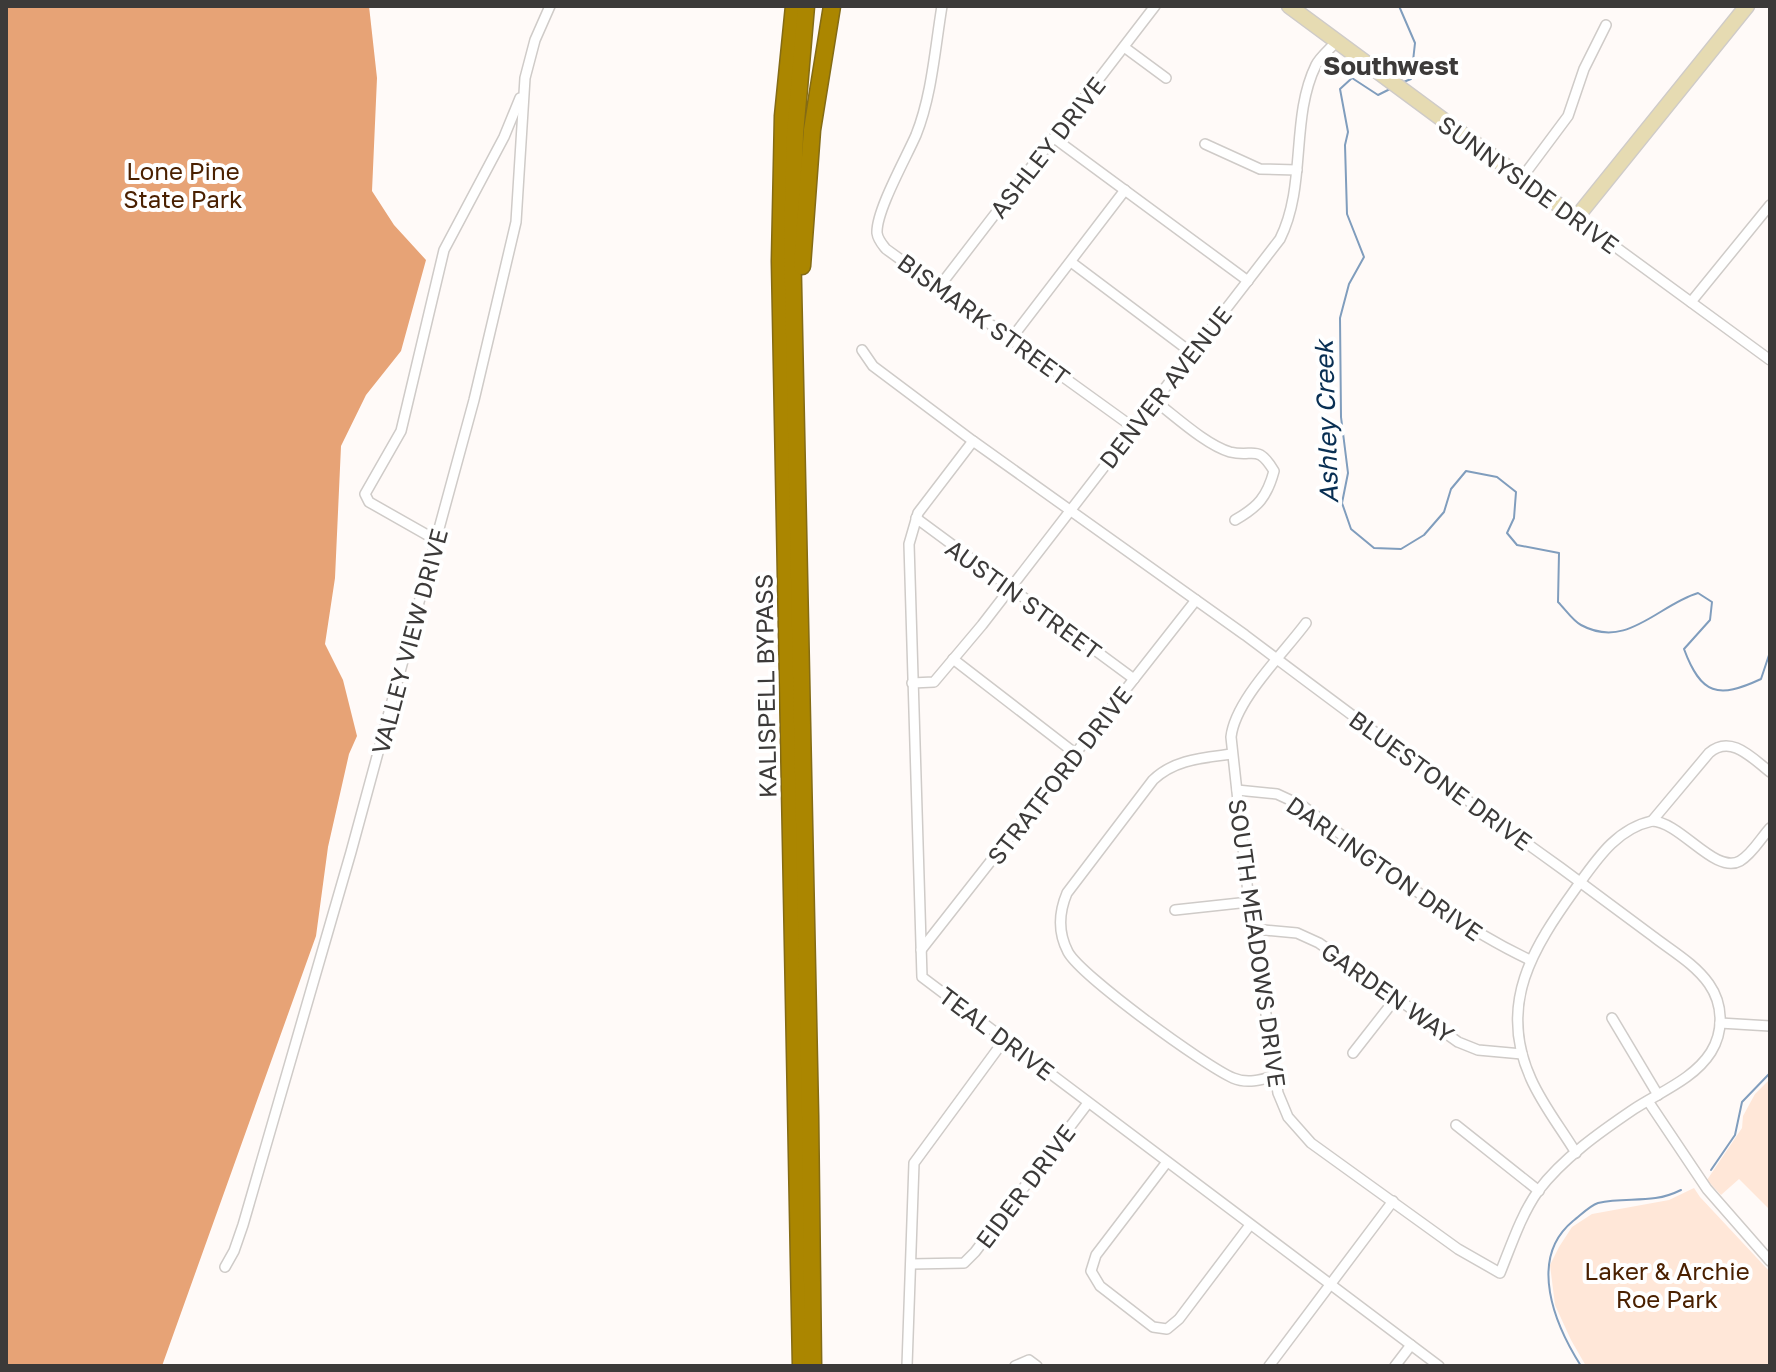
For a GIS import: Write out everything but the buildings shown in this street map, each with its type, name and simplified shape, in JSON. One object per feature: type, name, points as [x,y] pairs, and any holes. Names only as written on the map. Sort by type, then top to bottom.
[{"type":"highway","name":"KALISPELL BYPASS","points":[[794,6],[783,116],[780,261],[801,1366]]},
{"type":"highway","name":"KALISPELL BYPASS","points":[[806,6],[793,164],[813,1366]]},
{"type":"highway","points":[[794,339],[812,130],[832,6]]},
{"type":"street","name":"VALLEY VIEW DRIVE","points":[[225,1267],[243,1225],[328,933],[436,540],[512,244],[519,191],[523,91],[531,53],[550,6]]},
{"type":"street","name":"BISMARK STREET","points":[[942,6],[918,129],[882,211],[877,231],[879,240],[886,249],[1134,428]]},
{"type":"street","name":"ASHLEY DRIVE","points":[[939,287],[1155,6]]},
{"type":"street","name":"SUNNYSIDE DRIVE","points":[[1289,6],[1770,360]]},
{"type":"street","points":[[1576,218],[1747,6]]},
{"type":"street","points":[[1521,179],[1568,116],[1584,69],[1606,25]]},
{"type":"street","name":"DENVER AVENUE","points":[[912,683],[934,682],[1280,239],[1288,222],[1307,92],[1317,63],[1336,42]]},
{"type":"street","points":[[1124,47],[1166,78]]},
{"type":"street","points":[[436,540],[369,502],[365,494],[401,431],[444,250],[504,137],[523,91]]},
{"type":"street","points":[[1054,138],[1248,281]]},
{"type":"street","points":[[1205,144],[1260,169],[1297,170]]},
{"type":"street","points":[[1011,339],[1125,190]]},
{"type":"street","points":[[1691,302],[1770,205]]},
{"type":"street","points":[[1071,262],[1192,353]]},
{"type":"street","name":"BLUESTONE DRIVE","points":[[862,350],[873,366],[973,441],[1581,882],[1699,973],[1716,998],[1720,1023]]},
{"type":"street","points":[[1155,401],[1212,443],[1232,453],[1253,452],[1265,458],[1274,471],[1270,486],[1256,508],[1235,520]]},
{"type":"street","name":"TEAL DRIVE","points":[[973,441],[916,518],[908,556],[922,977],[1439,1366]]},
{"type":"street","name":"AUSTIN STREET","points":[[916,518],[1134,679]]},
{"type":"street","name":"STRATFORD DRIVE","points":[[921,950],[1196,600]]},
{"type":"street","name":"SOUTH MEADOWS DRIVE","points":[[1306,623],[1236,718],[1232,730],[1249,902],[1275,1076],[1284,1110],[1299,1131],[1458,1249],[1500,1273],[1524,1216],[1539,1191]]},
{"type":"street","points":[[953,659],[1076,754]]},
{"type":"street","points":[[1652,821],[1709,753],[1719,746],[1737,748],[1770,772]]},
{"type":"street","points":[[1232,754],[1180,762],[1153,780],[1067,893],[1061,909],[1060,926],[1066,948],[1078,966],[1185,1047],[1238,1080],[1257,1081],[1275,1076]]},
{"type":"street","name":"DARLINGTON DRIVE","points":[[1237,790],[1277,794],[1303,806],[1457,920],[1530,960]]},
{"type":"street","points":[[1576,1153],[1538,1093],[1522,1054],[1518,1007],[1520,991],[1530,960],[1551,923],[1617,838],[1637,825],[1652,821],[1670,825],[1727,864],[1743,859],[1770,828]]},
{"type":"street","points":[[1175,910],[1249,902]]},
{"type":"street","name":"GARDEN WAY","points":[[1253,929],[1297,933],[1312,939],[1458,1042],[1478,1050],[1522,1054]]},
{"type":"street","points":[[1353,1053],[1396,998]]},
{"type":"street","points":[[1612,1018],[1658,1095]]},
{"type":"street","points":[[1456,1125],[1539,1191],[1576,1153],[1705,1061],[1716,1042],[1720,1023],[1770,1026]]},
{"type":"street","points":[[907,1366],[914,1163],[1005,1039]]},
{"type":"street","points":[[1648,1101],[1707,1189],[1770,1261]]},
{"type":"street","name":"EIDER DRIVE","points":[[911,1264],[964,1263],[1088,1103]]},
{"type":"street","points":[[1167,1162],[1096,1255],[1091,1267],[1092,1276],[1100,1286],[1153,1327],[1167,1329],[1179,1319],[1250,1225]]},
{"type":"street","points":[[1269,1366],[1393,1201]]},
{"type":"street","points":[[1395,1366],[1411,1345]]},
{"type":"street","points":[[1015,1366],[1029,1360],[1037,1366]]},
{"type":"green space","name":"Lone Pine State Park","points":[[6,6],[369,6],[377,78],[372,191],[394,225],[426,260],[401,351],[366,395],[341,446],[335,578],[325,644],[343,680],[357,736],[349,754],[328,847],[316,936],[162,1366],[6,1366]]},
{"type":"green space","points":[[1770,1079],[1770,1210],[1739,1179],[1721,1195],[1707,1180],[1742,1128],[1743,1116],[1755,1094]]},
{"type":"green space","name":"Laker & Archie Roe Park","points":[[1694,1188],[1770,1272],[1770,1366],[1586,1366],[1555,1305],[1550,1265],[1559,1247],[1572,1227],[1592,1214],[1669,1200]]},
{"type":"waterway","name":"Ashley Creek","points":[[1399,6],[1415,43],[1411,79],[1401,83]]},
{"type":"waterway","name":"Ashley Creek","points":[[1392,88],[1378,95],[1352,78],[1340,89],[1348,132],[1345,145],[1347,214],[1364,257],[1349,284],[1340,318],[1341,417],[1348,473],[1342,503],[1351,529],[1374,548],[1401,549],[1424,535],[1444,512],[1451,489],[1466,471],[1497,477],[1516,492],[1514,518],[1507,533],[1517,545],[1559,553],[1558,602],[1578,623],[1598,631],[1628,629],[1698,593],[1712,602],[1710,620],[1684,649],[1704,684],[1722,690],[1761,679],[1770,652]]},
{"type":"waterway","name":"Ashley Creek","points":[[1711,1170],[1735,1135],[1742,1102],[1770,1073]]},
{"type":"waterway","name":"Ashley Creek","points":[[1581,1366],[1562,1331],[1550,1292],[1548,1273],[1551,1254],[1559,1236],[1573,1221],[1598,1203],[1649,1199],[1681,1190]]},
{"type":"district","name":"Southwest","points":[[1391,65]]}]
